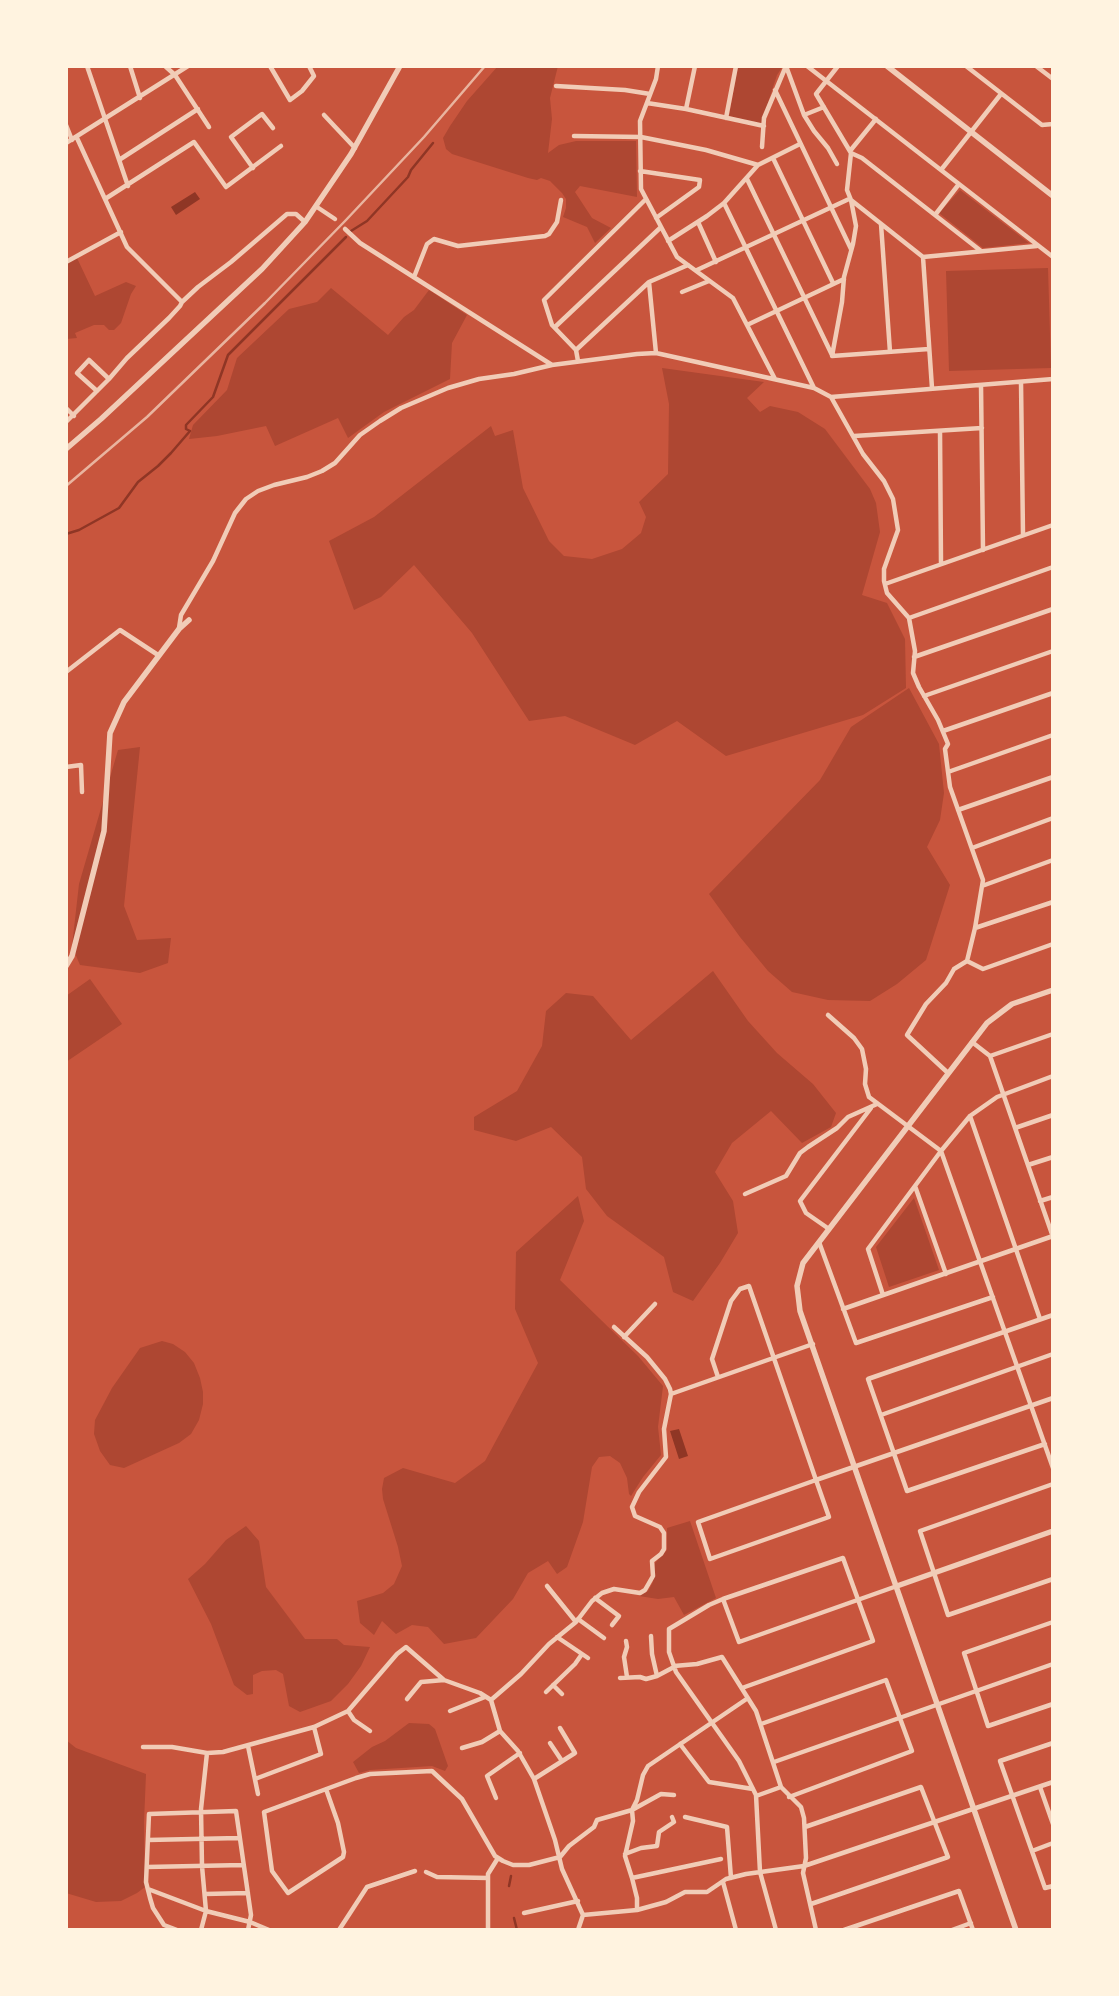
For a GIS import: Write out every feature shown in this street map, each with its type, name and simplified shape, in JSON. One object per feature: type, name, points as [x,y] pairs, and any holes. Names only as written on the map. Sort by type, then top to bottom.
[{"type":"street","points":[[87,66],[128,186]]},
{"type":"street","points":[[130,66],[140,98]]},
{"type":"street","points":[[165,66],[174,75],[209,127]]},
{"type":"street","points":[[66,143],[188,66]]},
{"type":"street","points":[[270,66],[290,100],[302,91],[314,76],[309,66]]},
{"type":"street","points":[[66,449],[101,419],[262,269],[306,222],[355,148],[400,66]]},
{"type":"street","points":[[658,66],[640,122],[642,189],[660,228],[677,257],[734,298],[775,380]]},
{"type":"street","points":[[686,109],[695,66]]},
{"type":"street","points":[[726,118],[736,66]]},
{"type":"street","points":[[762,147],[764,118],[786,66]]},
{"type":"street","points":[[786,66],[804,115],[837,164]]},
{"type":"street","points":[[807,66],[1053,257]]},
{"type":"street","points":[[838,66],[816,94],[851,152],[862,158],[981,251]]},
{"type":"street","points":[[887,66],[1053,196]]},
{"type":"street","points":[[966,66],[1042,125],[1053,124]]},
{"type":"street","points":[[1036,66],[1053,79]]},
{"type":"street","points":[[556,86],[625,90],[650,94]]},
{"type":"street","points":[[775,90],[852,249]]},
{"type":"street","points":[[941,170],[1001,94]]},
{"type":"street","points":[[647,104],[686,109],[764,126]]},
{"type":"street","points":[[804,115],[824,107]]},
{"type":"street","points":[[119,160],[198,109]]},
{"type":"street","points":[[253,168],[231,137],[262,114],[273,128]]},
{"type":"street","points":[[324,115],[355,148]]},
{"type":"street","points":[[832,356],[842,302],[844,279],[856,226],[846,190],[851,152],[876,120]]},
{"type":"street","points":[[66,125],[121,232],[127,248],[182,302]]},
{"type":"street","points":[[574,136],[641,136],[706,150],[758,165]]},
{"type":"street","points":[[105,200],[194,142],[226,187],[281,146]]},
{"type":"street","points":[[668,241],[724,203],[758,165],[800,144]]},
{"type":"street","points":[[773,158],[833,283]]},
{"type":"street","points":[[640,171],[700,180],[699,186],[656,218]]},
{"type":"street","points":[[747,179],[832,356]]},
{"type":"street","points":[[934,214],[959,184]]},
{"type":"street","points":[[578,361],[576,350],[552,324],[544,300],[646,199]]},
{"type":"street","points":[[414,277],[427,244],[434,239],[458,246],[549,234],[557,222],[561,200]]},
{"type":"street","points":[[697,270],[831,206],[850,200]]},
{"type":"street","points":[[850,200],[923,257],[1037,246]]},
{"type":"street","points":[[724,203],[814,388]]},
{"type":"street","points":[[317,207],[335,219]]},
{"type":"street","points":[[66,422],[97,392],[127,358],[169,318],[182,302],[287,214],[296,214],[306,222]]},
{"type":"street","points":[[698,222],[716,262]]},
{"type":"street","points":[[882,224],[890,352]]},
{"type":"street","points":[[555,327],[660,228]]},
{"type":"street","points":[[345,229],[360,243],[552,365]]},
{"type":"street","points":[[66,262],[121,232]]},
{"type":"street","points":[[923,257],[932,388]]},
{"type":"street","points":[[576,350],[649,282],[688,266]]},
{"type":"street","points":[[748,325],[844,279]]},
{"type":"street","points":[[682,292],[709,281]]},
{"type":"street","points":[[649,282],[656,353]]},
{"type":"street","points":[[832,356],[929,349]]},
{"type":"street","points":[[179,629],[181,615],[213,561],[235,513],[246,499],[258,491],[306,477],[328,467],[335,463],[360,436],[394,412],[448,388],[479,379],[514,374],[552,365],[656,353],[814,388],[831,397],[863,454],[884,482],[895,509],[898,530],[884,569],[887,593],[909,618],[914,673],[948,744],[945,749],[950,787],[983,880],[967,961],[954,968],[946,983],[926,1004],[907,1035],[948,1074]]},
{"type":"street","points":[[97,392],[77,373],[83,366],[89,360],[109,379]]},
{"type":"street","points":[[831,397],[1053,379]]},
{"type":"street","points":[[1021,382],[1023,536]]},
{"type":"street","points":[[981,385],[983,550]]},
{"type":"street","points":[[66,408],[74,416]]},
{"type":"street","points":[[854,436],[982,428]]},
{"type":"street","points":[[940,431],[941,564]]},
{"type":"street","points":[[885,584],[1053,525]]},
{"type":"street","points":[[909,618],[1053,567]]},
{"type":"street","points":[[914,657],[1053,609]]},
{"type":"street","points":[[66,966],[72,956],[104,831],[110,733],[124,702],[158,655],[179,629],[189,620]]},
{"type":"street","points":[[66,672],[120,630],[158,655]]},
{"type":"street","points":[[924,696],[1053,651]]},
{"type":"street","points":[[943,731],[1053,693]]},
{"type":"street","points":[[948,772],[1053,735]]},
{"type":"street","points":[[66,767],[81,765],[82,792]]},
{"type":"street","points":[[958,810],[1053,777]]},
{"type":"street","points":[[972,848],[1053,818]]},
{"type":"street","points":[[982,886],[1053,860]]},
{"type":"street","points":[[975,928],[1053,902]]},
{"type":"street","points":[[967,961],[983,969],[1053,944]]},
{"type":"street","points":[[1016,1930],[800,1311],[797,1286],[803,1263],[987,1023],[1012,1004],[1053,990]]},
{"type":"street","points":[[828,1015],[854,1038],[862,1049],[866,1069],[866,1091],[875,1105],[908,1126],[941,1151],[1053,1468]]},
{"type":"street","points":[[990,1056],[1053,1034]]},
{"type":"street","points":[[844,1309],[1053,1236],[990,1056],[972,1042]]},
{"type":"street","points":[[883,1295],[868,1249],[941,1151],[970,1116],[1003,1094],[1052,1078]]},
{"type":"street","points":[[745,1194],[786,1176],[800,1154],[808,1147],[837,1128],[848,1117],[875,1105]]},
{"type":"street","points":[[829,1229],[806,1213],[800,1201],[875,1105]]},
{"type":"street","points":[[1015,1128],[1053,1115]]},
{"type":"street","points":[[970,1116],[1040,1320]]},
{"type":"street","points":[[1028,1166],[1053,1157]]},
{"type":"street","points":[[915,1186],[946,1274]]},
{"type":"street","points":[[1040,1201],[1053,1197]]},
{"type":"street","points":[[819,1242],[856,1343],[993,1297]]},
{"type":"street","points":[[718,1377],[712,1359],[731,1301],[740,1289],[748,1286],[774,1358],[816,1480],[829,1517],[710,1559],[698,1522],[816,1480],[855,1466],[1053,1398]]},
{"type":"street","points":[[624,1337],[655,1304]]},
{"type":"street","points":[[1045,1444],[907,1491],[868,1379],[1053,1315]]},
{"type":"street","points":[[491,1700],[521,1674],[557,1637],[577,1621],[595,1598],[602,1593],[614,1589],[640,1594],[645,1590],[653,1576],[652,1561],[664,1549],[664,1533],[660,1527],[635,1516],[632,1507],[639,1492],[666,1456],[664,1429],[671,1394],[665,1379],[647,1357],[614,1327]]},
{"type":"street","points":[[671,1394],[813,1344]]},
{"type":"street","points":[[880,1415],[1053,1354]]},
{"type":"street","points":[[1053,1484],[920,1531],[948,1615],[1053,1579]]},
{"type":"street","points":[[723,1599],[739,1642],[1053,1531]]},
{"type":"street","points":[[742,1688],[872,1640],[843,1558],[709,1604],[669,1629],[669,1652],[674,1666],[739,1761],[756,1796],[760,1872],[776,1930]]},
{"type":"street","points":[[547,1586],[577,1621],[604,1638]]},
{"type":"street","points":[[595,1598],[620,1616],[612,1625]]},
{"type":"street","points":[[1053,1622],[964,1653],[988,1726],[1053,1704]]},
{"type":"street","points":[[651,1636],[652,1654],[657,1676]]},
{"type":"street","points":[[557,1637],[588,1658]]},
{"type":"street","points":[[626,1641],[624,1658],[627,1677]]},
{"type":"street","points":[[143,1747],[172,1746],[207,1753],[223,1752],[314,1727],[348,1711],[397,1654],[406,1647],[444,1680]]},
{"type":"street","points":[[546,1692],[575,1664],[582,1654]]},
{"type":"street","points":[[620,1678],[646,1679],[657,1676],[674,1666],[697,1664],[722,1657],[756,1710],[781,1787],[801,1807],[805,1827],[806,1858],[803,1873],[816,1930]]},
{"type":"street","points":[[774,1762],[1053,1664]]},
{"type":"street","points":[[407,1699],[421,1682],[444,1680],[463,1686],[491,1700],[500,1731],[520,1753],[534,1779],[560,1857],[562,1869],[583,1915],[578,1930]]},
{"type":"street","points":[[761,1724],[886,1680],[912,1751],[789,1797]]},
{"type":"street","points":[[553,1685],[562,1694]]},
{"type":"street","points":[[450,1711],[486,1697]]},
{"type":"street","points":[[637,1910],[637,1898],[626,1854],[632,1810],[637,1800],[645,1769],[748,1698]]},
{"type":"street","points":[[348,1711],[354,1720],[370,1731]]},
{"type":"street","points":[[255,1779],[322,1754],[314,1727]]},
{"type":"street","points":[[534,1779],[574,1753],[560,1728]]},
{"type":"street","points":[[462,1748],[482,1742],[500,1731]]},
{"type":"street","points":[[550,1743],[562,1761]]},
{"type":"street","points":[[1053,1743],[1000,1761],[1045,1888],[1053,1886]]},
{"type":"street","points":[[680,1744],[709,1782],[753,1789]]},
{"type":"street","points":[[248,1746],[258,1794]]},
{"type":"street","points":[[201,1930],[206,1911],[202,1866],[201,1813],[207,1753]]},
{"type":"street","points":[[496,1798],[487,1776],[520,1753]]},
{"type":"street","points":[[326,1789],[338,1823],[344,1852],[343,1857],[288,1893],[272,1871],[264,1812],[326,1789],[370,1774],[432,1770],[462,1799],[489,1848],[498,1858],[513,1865],[529,1865],[560,1857],[569,1846],[594,1827],[597,1820],[632,1810],[661,1794],[674,1795]]},
{"type":"street","points":[[583,1915],[637,1910],[666,1902],[685,1892],[707,1892],[730,1878],[804,1866],[1053,1782]]},
{"type":"street","points":[[756,1796],[781,1787]]},
{"type":"street","points":[[805,1827],[921,1787],[948,1857],[811,1904]]},
{"type":"street","points":[[1040,1787],[1053,1824]]},
{"type":"street","points":[[177,1930],[163,1928],[153,1908],[148,1889],[149,1814],[236,1811],[248,1892],[250,1922],[248,1930]]},
{"type":"street","points":[[626,1854],[641,1848],[657,1846],[659,1832],[674,1822],[672,1817]]},
{"type":"street","points":[[685,1817],[727,1827],[730,1878]]},
{"type":"street","points":[[148,1840],[239,1838]]},
{"type":"street","points":[[1032,1851],[1053,1843]]},
{"type":"street","points":[[488,1930],[488,1878],[490,1869],[498,1858]]},
{"type":"street","points":[[632,1878],[721,1858]]},
{"type":"street","points":[[147,1867],[243,1865]]},
{"type":"street","points":[[340,1930],[367,1887],[415,1871]]},
{"type":"street","points":[[426,1872],[437,1877],[488,1878]]},
{"type":"street","points":[[723,1882],[736,1930]]},
{"type":"street","points":[[148,1889],[206,1911],[250,1922],[269,1930]]},
{"type":"street","points":[[844,1930],[856,1928],[959,1891],[973,1930]]},
{"type":"street","points":[[205,1894],[248,1892]]},
{"type":"street","points":[[524,1913],[578,1901]]},
{"type":"street","points":[[952,1930],[971,1923]]},
{"type":"shaded area","points":[[498,66],[558,66],[550,98],[552,119],[548,153],[559,145],[576,141],[636,141],[637,197],[580,186],[575,192],[592,218],[611,228],[595,243],[587,227],[563,217],[566,199],[550,181],[541,178],[537,180],[528,178],[452,154],[446,149],[443,138],[450,126],[467,101]]},
{"type":"shaded area","points":[[738,66],[783,66],[777,75],[761,124],[729,116]]},
{"type":"shaded area","points":[[960,190],[1029,243],[983,248],[939,213]]},
{"type":"shaded area","points":[[195,192],[200,199],[176,215],[171,207]]},
{"type":"shaded area","points":[[77,258],[95,296],[126,282],[136,286],[131,294],[121,323],[114,330],[109,330],[104,325],[94,325],[75,333],[77,338],[66,339],[66,264]]},
{"type":"shaded area","points":[[1048,268],[1051,368],[949,371],[946,271]]},
{"type":"shaded area","points":[[331,288],[388,335],[404,317],[414,310],[429,290],[467,315],[452,343],[450,379],[384,412],[348,438],[338,418],[275,446],[266,426],[217,436],[189,439],[193,425],[227,390],[237,358],[289,309],[317,302]]},
{"type":"shaded area","points":[[662,368],[764,382],[747,398],[760,412],[770,406],[798,412],[825,429],[870,489],[876,503],[880,532],[862,595],[887,603],[905,639],[906,688],[863,715],[726,756],[677,721],[635,745],[565,716],[529,721],[472,633],[414,565],[381,597],[354,610],[329,541],[374,517],[491,426],[495,436],[513,430],[523,488],[549,541],[564,556],[592,559],[622,549],[641,533],[646,517],[639,502],[668,474],[669,404]]},
{"type":"shaded area","points":[[909,688],[939,744],[944,793],[940,820],[927,847],[950,885],[926,960],[897,984],[870,1001],[828,1000],[792,992],[768,971],[740,937],[709,894],[820,780],[851,727]]},
{"type":"shaded area","points":[[140,747],[124,906],[137,940],[171,938],[168,963],[140,973],[80,965],[72,946],[79,884],[118,750]]},
{"type":"shaded area","points":[[713,971],[748,1021],[777,1053],[813,1084],[836,1113],[831,1127],[802,1143],[771,1111],[732,1143],[715,1172],[733,1201],[738,1233],[720,1263],[693,1301],[673,1292],[664,1257],[607,1216],[586,1189],[582,1157],[551,1127],[516,1141],[474,1130],[474,1117],[517,1091],[542,1046],[546,1011],[566,993],[593,996],[631,1040]]},
{"type":"shaded area","points":[[90,979],[122,1024],[66,1062],[66,996]]},
{"type":"shaded area","points":[[578,1196],[584,1221],[560,1280],[638,1356],[663,1386],[658,1427],[661,1455],[643,1477],[631,1496],[629,1494],[627,1478],[620,1463],[610,1456],[599,1457],[592,1467],[583,1522],[567,1567],[557,1574],[548,1561],[528,1573],[513,1599],[476,1638],[444,1644],[428,1627],[412,1625],[396,1634],[382,1621],[374,1635],[360,1623],[357,1601],[383,1593],[394,1584],[402,1566],[383,1499],[384,1478],[403,1468],[455,1483],[485,1461],[538,1363],[515,1309],[516,1252]]},
{"type":"shaded area","points":[[914,1198],[939,1270],[889,1287],[876,1247]]},
{"type":"shaded area","points":[[162,1341],[173,1344],[185,1352],[194,1363],[203,1392],[203,1404],[199,1420],[191,1434],[179,1443],[124,1468],[110,1465],[100,1451],[94,1434],[95,1420],[112,1388],[140,1348]]},
{"type":"shaded area","points":[[679,1429],[688,1456],[679,1459],[670,1431]]},
{"type":"shaded area","points":[[690,1521],[716,1598],[684,1615],[674,1597],[658,1599],[639,1596],[648,1591],[653,1582],[655,1563],[667,1550],[667,1528]]},
{"type":"shaded area","points":[[246,1526],[259,1541],[266,1587],[305,1639],[337,1639],[344,1645],[370,1647],[361,1666],[348,1684],[331,1701],[300,1712],[289,1706],[283,1674],[276,1670],[262,1671],[253,1675],[253,1694],[247,1695],[234,1685],[211,1624],[188,1579],[205,1564],[226,1540]]},
{"type":"shaded area","points":[[409,1723],[429,1724],[435,1729],[448,1766],[445,1771],[432,1766],[370,1770],[359,1773],[353,1762]]},
{"type":"shaded area","points":[[66,1740],[76,1748],[146,1774],[144,1822],[145,1887],[121,1901],[96,1902],[66,1893]]},
{"type":"waterway","points":[[351,231],[367,221],[408,177],[411,170],[433,143]]},
{"type":"waterway","points":[[66,534],[79,530],[119,508],[138,482],[171,453],[190,431],[186,429],[186,425],[213,397],[228,355],[346,237]]},
{"type":"waterway","points":[[509,1886],[511,1876]]},
{"type":"waterway","points":[[514,1918],[517,1930]]},
{"type":"railway","points":[[66,486],[147,417],[265,303],[424,137],[485,66]]}]
